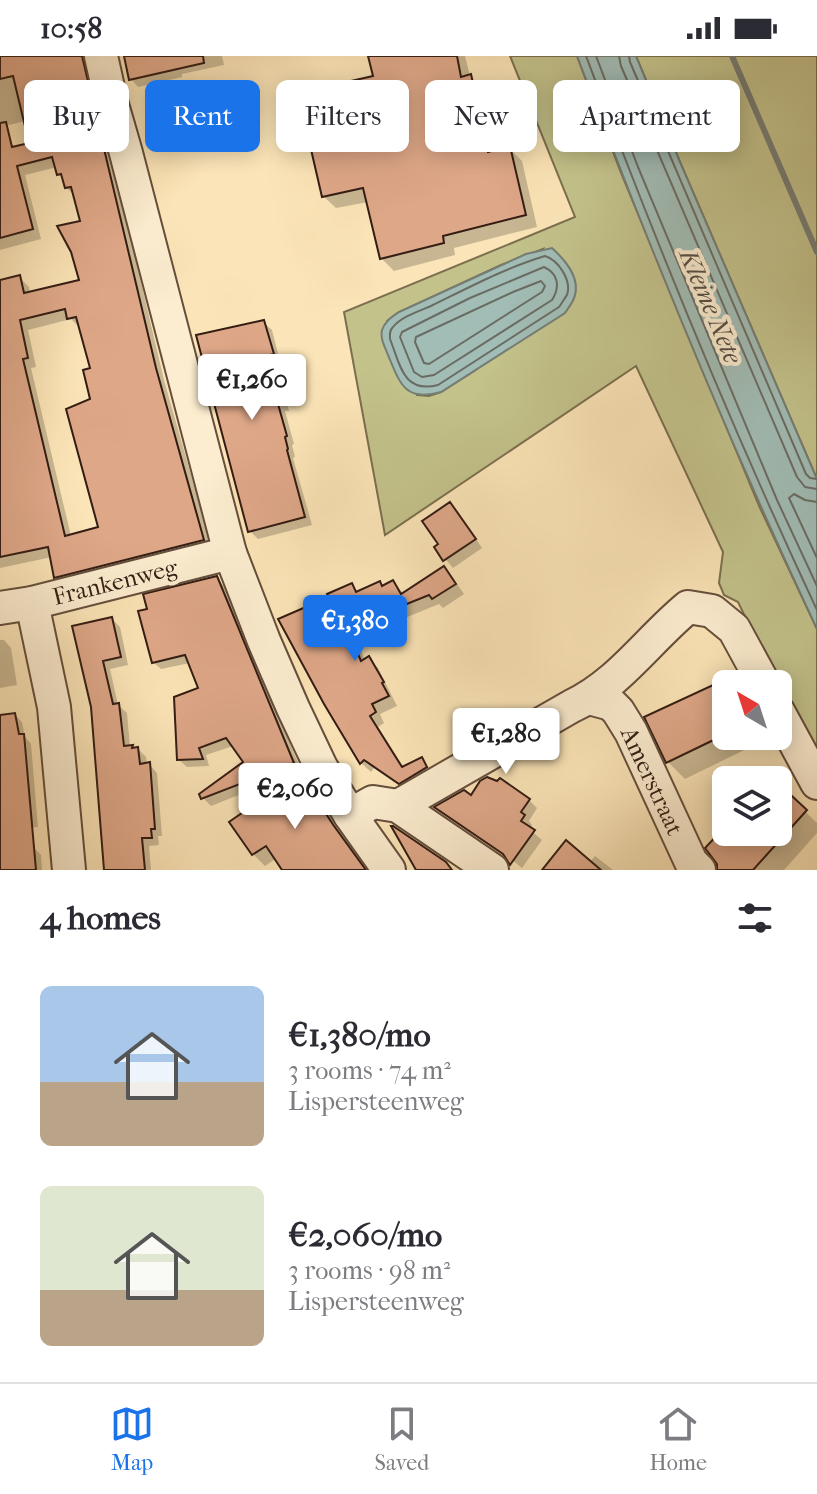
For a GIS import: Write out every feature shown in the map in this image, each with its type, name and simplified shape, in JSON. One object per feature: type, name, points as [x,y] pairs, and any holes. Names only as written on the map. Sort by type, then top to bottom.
[{"type":"street","points":[[101,56],[230,553],[264,641],[321,767],[389,870]]},
{"type":"street","name":"Frankenweg","points":[[0,608],[32,603],[230,553]]},
{"type":"street","points":[[32,603],[54,707],[69,870]]},
{"type":"street","points":[[398,806],[589,698],[624,670],[688,607],[712,611],[734,629],[756,670]]},
{"type":"street","name":"Amerstraat","points":[[589,698],[611,704],[618,711],[631,732],[691,862],[699,870]]},
{"type":"street","points":[[792,737],[817,783]]},
{"type":"street","points":[[350,815],[373,802],[398,806],[492,870]]},
{"type":"shaded area","points":[[510,56],[577,56],[586,80],[553,80],[553,152],[613,152],[760,508],[817,629],[817,764],[792,713],[792,670],[771,670],[738,602],[724,595],[719,583],[723,552],[636,366],[385,535],[344,312],[575,217],[537,123],[537,80],[520,80]],"holes":[[[543,249],[477,369],[429,396],[417,395],[387,321],[399,312]]]},
{"type":"shaded area","points":[[636,56],[817,56],[817,479],[676,152],[740,152],[740,80],[646,80]]},
{"type":"water","points":[[577,56],[636,56],[646,80],[586,80]]},
{"type":"water","name":"Kleine Nete","points":[[614,152],[676,152],[817,479],[817,629],[691,345]]},
{"type":"water","points":[[552,248],[566,263],[575,281],[574,297],[565,313],[441,392],[419,395],[406,388],[396,374],[382,340],[382,330],[389,320],[399,312],[526,254]]},
{"type":"building","points":[[0,56],[82,56],[88,80],[24,80],[24,122],[13,76],[0,79]]},
{"type":"building","points":[[124,56],[203,56],[204,63],[129,80]]},
{"type":"building","points":[[368,56],[457,56],[461,77],[471,74],[472,80],[425,80],[425,152],[511,152],[526,215],[443,236],[444,243],[380,259],[363,188],[322,197],[312,152],[409,152],[409,80],[355,80],[373,76]]},
{"type":"building","points":[[6,122],[12,147],[24,144],[24,152],[105,152],[156,368],[204,540],[54,578],[48,547],[0,557],[0,280],[20,275],[24,293],[79,280],[71,252],[57,226],[80,221],[71,187],[65,188],[52,157],[17,166],[33,229],[0,238],[0,123]],"holes":[[[65,309],[67,319],[76,317],[90,368],[83,370],[90,399],[66,409],[98,527],[65,536],[23,359],[28,358],[20,320]]]},
{"type":"building","points":[[264,320],[274,354],[270,355],[282,403],[278,404],[287,436],[287,450],[305,517],[248,532],[196,335]]},
{"type":"building","points":[[450,502],[476,539],[443,561],[434,547],[438,544],[422,521]]},
{"type":"building","points":[[444,566],[456,584],[432,599],[429,595],[347,628],[361,661],[369,656],[389,696],[372,704],[376,712],[370,716],[402,767],[422,757],[427,767],[399,784],[364,760],[360,764],[278,619],[329,597],[327,594],[352,583],[356,592],[380,581],[382,586],[393,580],[401,594]]},
{"type":"building","points":[[217,576],[294,763],[201,799],[199,794],[243,762],[226,738],[199,748],[203,759],[177,760],[174,697],[198,688],[185,655],[152,663],[138,611],[147,609],[143,594]]},
{"type":"building","points":[[112,617],[121,657],[103,661],[113,704],[119,703],[124,746],[138,747],[140,764],[150,762],[155,829],[151,829],[152,838],[142,838],[145,870],[104,870],[91,707],[72,626]]},
{"type":"building","points":[[712,685],[712,741],[666,763],[644,717]]},
{"type":"building","points":[[15,713],[19,734],[24,734],[36,870],[0,870],[0,715]]},
{"type":"building","points":[[299,773],[366,870],[282,870],[266,846],[252,855],[229,822]]},
{"type":"building","points":[[487,777],[497,781],[500,778],[530,799],[521,812],[525,815],[521,821],[535,830],[510,865],[503,854],[434,807],[464,790],[471,795],[480,781]]},
{"type":"building","points":[[792,796],[807,810],[792,827]]},
{"type":"building","points":[[391,826],[446,862],[452,870],[416,870]]},
{"type":"building","points":[[566,840],[601,870],[542,870]]},
{"type":"building","points":[[712,841],[712,846],[775,846],[753,870],[717,870],[717,864],[705,848]]},
{"type":"waterway","points":[[732,56],[817,252]]}]
